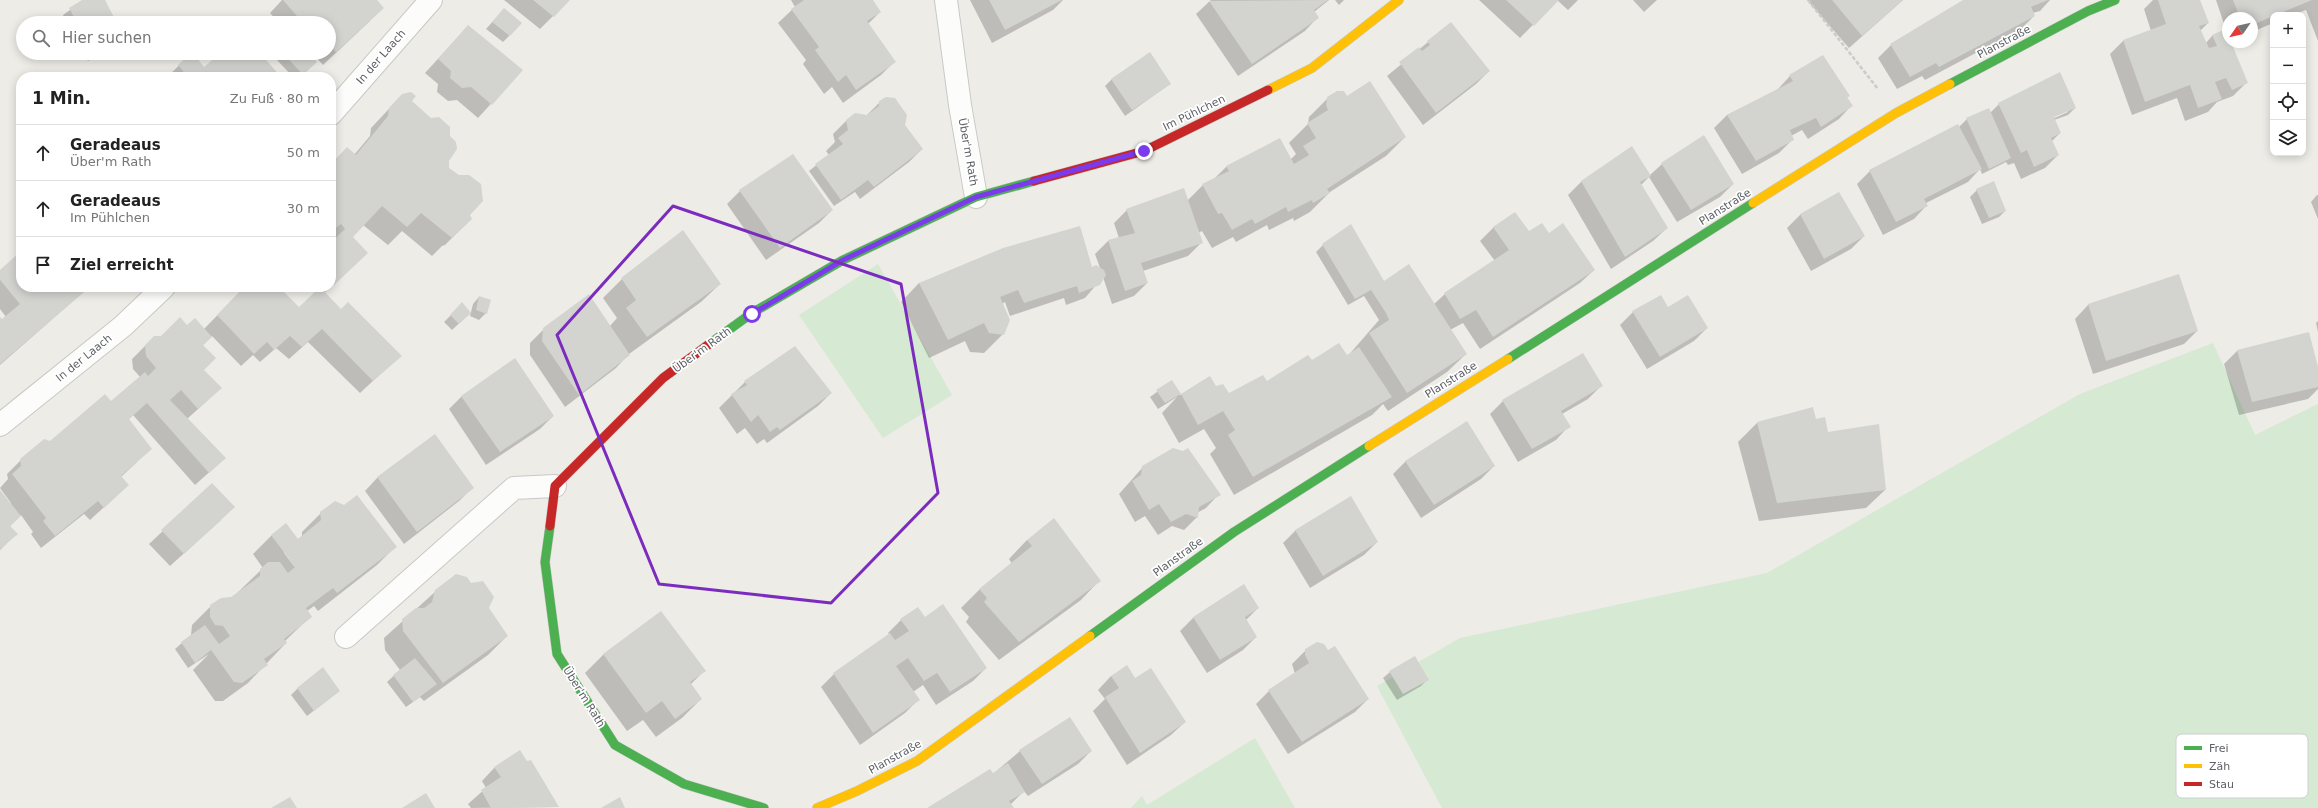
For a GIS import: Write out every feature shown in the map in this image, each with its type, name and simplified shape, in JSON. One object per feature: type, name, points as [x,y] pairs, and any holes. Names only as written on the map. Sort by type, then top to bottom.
[{"type":"street","name":"In der Laach","points":[[336,108],[431,0]]},
{"type":"street","name":"Über'm Rath","points":[[764,808],[684,784],[615,745],[557,654],[545,562],[555,486],[663,378],[752,314],[843,260],[976,197],[960,105],[946,0]]},
{"type":"street","name":"Im Pühlchen","points":[[976,197],[1144,151],[1312,68],[1399,0]]},
{"type":"street","name":"Planstraße","points":[[817,808],[857,791],[917,761],[1234,532],[1896,113],[2088,11],[2115,0]]},
{"type":"street","name":"In der Laach","points":[[0,425],[124,326],[159,292]]},
{"type":"street","points":[[346,637],[514,488],[555,486]]},
{"type":"path","points":[[1808,0],[1840,38],[1896,113]]},
{"type":"highlighted area","points":[[673,206],[901,284],[938,493],[831,603],[659,584],[557,335]]},
{"type":"green space","points":[[878,264],[952,395],[883,438],[799,315]]},
{"type":"green space","points":[[2213,343],[2255,435],[2318,404],[2318,808],[1442,808],[1377,686],[1460,638],[1767,573],[2080,394]]},
{"type":"green space","points":[[1255,738],[1295,808],[1131,808],[1142,796],[1147,805]]},
{"type":"building","points":[[82,0],[105,0],[113,16],[73,16],[69,8]]},
{"type":"building","points":[[283,0],[377,0],[384,8],[336,52],[336,16],[297,16]]},
{"type":"building","points":[[533,0],[570,0],[554,17]]},
{"type":"building","points":[[804,0],[873,0],[881,12],[867,21],[896,62],[856,90],[846,75],[838,82],[815,50],[819,47],[791,9]]},
{"type":"building","points":[[989,0],[1062,0],[1005,30]]},
{"type":"building","points":[[1328,0],[1314,10],[1319,18],[1252,64],[1209,1]]},
{"type":"building","points":[[1506,0],[1559,0],[1534,26]]},
{"type":"building","points":[[1832,0],[1903,0],[1862,36]]},
{"type":"building","points":[[1963,0],[2048,0],[2031,7],[2035,16],[1939,67],[1936,63],[1910,77],[1890,44]]},
{"type":"building","points":[[2158,0],[2200,0],[2209,23],[2199,26],[2209,48],[2217,46],[2212,35],[2222,31],[2222,48],[2233,48],[2248,83],[2232,90],[2226,78],[2215,82],[2222,99],[2198,108],[2190,85],[2145,102],[2123,40],[2166,24]]},
{"type":"building","points":[[2233,0],[2312,0],[2283,12],[2270,12],[2270,18],[2258,22],[2258,12],[2238,12]]},
{"type":"building","points":[[504,8],[522,23],[510,36],[492,22]]},
{"type":"building","points":[[1451,22],[1490,71],[1436,113],[1399,62],[1419,47],[1422,51],[1430,45],[1427,41]]},
{"type":"building","points":[[468,25],[523,70],[492,105],[471,87],[462,88],[450,78],[451,71],[438,59]]},
{"type":"building","points":[[1150,52],[1171,84],[1132,110],[1111,79]]},
{"type":"building","points":[[1823,55],[1850,96],[1847,97],[1853,106],[1821,127],[1816,118],[1790,130],[1794,140],[1756,161],[1727,115],[1793,81],[1789,75]]},
{"type":"building","points":[[183,60],[198,60],[204,67],[212,60],[266,60],[277,72],[184,72],[178,65]]},
{"type":"building","points":[[289,60],[315,60],[317,62],[306,72],[300,72]]},
{"type":"building","points":[[2060,72],[2076,108],[2054,117],[2061,133],[2051,138],[2059,155],[2034,167],[2027,150],[2021,153],[1998,103]]},
{"type":"building","points":[[1370,81],[1406,137],[1327,189],[1330,193],[1313,203],[1312,200],[1288,212],[1286,207],[1255,224],[1252,219],[1232,230],[1222,213],[1218,214],[1202,184],[1229,171],[1226,166],[1280,138],[1294,164],[1309,155],[1303,146],[1316,138],[1307,123],[1328,110],[1326,105],[1327,97],[1337,91],[1344,91],[1347,96]]},
{"type":"building","points":[[411,92],[416,96],[412,101],[431,118],[439,117],[450,127],[450,136],[456,142],[457,149],[449,161],[449,168],[459,175],[469,175],[481,184],[483,201],[470,215],[472,219],[452,238],[421,213],[407,227],[382,206],[353,237],[368,253],[336,283],[336,237],[345,229],[341,224],[336,228],[336,159],[347,147],[356,155],[388,116],[389,108],[402,94]]},
{"type":"building","points":[[886,97],[895,98],[907,115],[905,125],[923,149],[874,187],[868,180],[841,200],[815,164],[843,144],[838,138],[848,130],[846,120],[855,113],[867,115],[879,106],[879,101]]},
{"type":"building","points":[[1989,108],[2011,158],[1989,169],[1966,118]]},
{"type":"building","points":[[1958,124],[1982,169],[1924,199],[1928,206],[1896,222],[1869,170]]},
{"type":"building","points":[[1704,135],[1734,184],[1691,210],[1661,163]]},
{"type":"building","points":[[1632,146],[1651,176],[1640,182],[1668,228],[1625,257],[1581,181]]},
{"type":"building","points":[[793,154],[833,210],[780,248],[739,190]]},
{"type":"building","points":[[1994,181],[2006,211],[1989,218],[1976,189]]},
{"type":"building","points":[[1184,188],[1203,243],[1141,263],[1148,283],[1125,291],[1108,240],[1135,233],[1126,209]]},
{"type":"building","points":[[1839,192],[1865,236],[1824,259],[1800,214]]},
{"type":"building","points":[[1515,212],[1529,231],[1542,223],[1549,233],[1563,223],[1595,270],[1493,337],[1476,310],[1460,319],[1444,293],[1509,250],[1493,227]]},
{"type":"building","points":[[1351,224],[1384,281],[1409,264],[1467,354],[1407,393],[1369,333],[1389,320],[1386,313],[1371,290],[1355,299],[1322,244]]},
{"type":"building","points":[[1080,226],[1092,267],[1096,265],[1104,270],[1106,275],[1100,285],[1079,293],[1077,286],[1024,303],[1018,290],[1000,297],[1010,320],[1004,335],[989,333],[984,323],[948,340],[919,283],[1003,248]]},
{"type":"building","points":[[683,230],[721,284],[647,337],[626,308],[636,300],[621,278]]},
{"type":"building","points":[[16,256],[16,292],[84,292],[0,364],[0,317],[2,319],[20,304],[0,280],[0,270]]},
{"type":"building","points":[[2179,274],[2198,331],[2106,361],[2088,304]]},
{"type":"building","points":[[239,292],[284,292],[299,307],[315,292],[325,292],[341,309],[348,302],[402,356],[373,381],[322,329],[302,347],[290,336],[274,350],[267,342],[254,354],[217,315]]},
{"type":"building","points":[[589,294],[630,355],[579,395],[542,341],[543,328]]},
{"type":"building","points":[[1661,295],[1668,307],[1688,295],[1708,328],[1660,357],[1632,311]]},
{"type":"building","points":[[479,296],[491,300],[487,314],[476,310]]},
{"type":"building","points":[[462,302],[471,313],[459,324],[450,315]]},
{"type":"building","points":[[180,317],[187,325],[195,318],[212,337],[203,345],[216,358],[204,370],[222,388],[198,409],[181,390],[170,400],[226,458],[209,473],[147,403],[129,419],[152,449],[121,476],[129,485],[104,508],[98,501],[55,536],[43,521],[46,518],[12,474],[21,466],[20,459],[44,439],[50,441],[105,394],[111,401],[145,372],[148,376],[156,368],[146,356],[145,345],[154,336],[161,336]]},
{"type":"building","points":[[2309,332],[2318,367],[2318,387],[2252,402],[2237,350]]},
{"type":"building","points":[[1339,343],[1347,355],[1359,347],[1392,397],[1253,477],[1228,435],[1235,430],[1223,411],[1198,425],[1181,394],[1210,376],[1216,386],[1223,384],[1229,393],[1263,375],[1267,381],[1308,355],[1312,360]]},
{"type":"building","points":[[795,346],[832,393],[780,430],[777,427],[770,432],[758,415],[751,422],[731,394],[747,385],[744,381]]},
{"type":"building","points":[[1583,353],[1603,386],[1561,411],[1571,427],[1532,449],[1502,400]]},
{"type":"building","points":[[515,358],[554,416],[500,452],[461,396]]},
{"type":"building","points":[[1172,380],[1181,394],[1165,403],[1156,390]]},
{"type":"building","points":[[1813,407],[1816,419],[1825,417],[1828,432],[1879,424],[1886,490],[1777,503],[1757,422]]},
{"type":"building","points":[[1467,421],[1495,466],[1434,505],[1405,461]]},
{"type":"building","points":[[435,434],[474,488],[417,532],[377,477]]},
{"type":"building","points":[[1173,448],[1183,451],[1188,448],[1221,495],[1199,507],[1198,518],[1186,514],[1171,522],[1159,504],[1149,510],[1132,481],[1141,475],[1142,466]]},
{"type":"building","points":[[212,483],[235,507],[184,554],[161,530]]},
{"type":"building","points":[[0,490],[21,516],[10,526],[18,534],[0,549]]},
{"type":"building","points":[[357,495],[397,547],[337,593],[333,588],[306,608],[312,617],[284,639],[287,643],[264,659],[268,665],[242,683],[234,682],[211,650],[195,663],[181,642],[205,625],[219,644],[230,636],[223,626],[215,625],[210,617],[210,605],[221,598],[231,597],[260,576],[260,569],[268,562],[280,562],[288,573],[295,567],[271,535],[286,523],[298,539],[321,520],[320,512],[335,501],[344,505]]},
{"type":"building","points":[[1351,496],[1378,542],[1323,576],[1295,530]]},
{"type":"building","points":[[1054,518],[1101,581],[1019,642],[984,602],[987,598],[979,589],[1032,546],[1027,540]]},
{"type":"building","points":[[456,574],[467,577],[471,583],[483,581],[494,597],[489,608],[508,636],[443,683],[403,631],[402,619],[416,608],[424,608],[432,602],[435,590]]},
{"type":"building","points":[[1244,584],[1259,608],[1245,617],[1257,637],[1220,660],[1193,617]]},
{"type":"building","points":[[943,604],[987,668],[950,692],[937,673],[924,681],[908,658],[896,666],[920,700],[873,733],[833,673],[890,633],[895,640],[909,631],[900,619],[918,607],[925,617]]},
{"type":"building","points":[[661,611],[706,671],[690,682],[702,699],[675,719],[662,701],[646,713],[603,654]]},
{"type":"building","points":[[1317,642],[1324,644],[1328,650],[1335,646],[1369,699],[1302,742],[1268,690],[1309,663],[1305,655],[1305,649]]},
{"type":"building","points":[[1415,656],[1429,680],[1403,694],[1389,671]]},
{"type":"building","points":[[415,658],[437,684],[413,702],[393,675]]},
{"type":"building","points":[[1127,665],[1135,678],[1151,668],[1186,722],[1140,753],[1105,697],[1119,688],[1111,676]]},
{"type":"building","points":[[323,667],[340,691],[314,711],[297,688]]},
{"type":"building","points":[[1070,717],[1092,751],[1042,784],[1019,750]]},
{"type":"building","points":[[520,750],[527,761],[531,760],[559,807],[491,808],[481,790],[501,777],[494,767]]},
{"type":"building","points":[[1008,763],[1025,792],[1009,801],[1014,808],[927,808],[990,769],[993,773]]},
{"type":"building","points":[[426,793],[435,808],[402,808]]},
{"type":"building","points":[[290,797],[297,808],[271,808]]},
{"type":"building","points":[[620,797],[625,808],[601,808]]},
{"type":"traffic: fast","points":[[1950,84],[2088,11],[2115,0]]},
{"type":"traffic: fast","points":[[712,342],[752,313],[843,260],[976,197],[1034,181]]},
{"type":"traffic: fast","points":[[1508,359],[1753,203]]},
{"type":"traffic: fast","points":[[1090,636],[1234,532],[1369,446]]},
{"type":"traffic: fast","points":[[550,526],[545,562],[557,654],[615,745],[684,784],[764,808]]},
{"type":"traffic: slow","points":[[1268,90],[1312,68],[1399,0]]},
{"type":"traffic: slow","points":[[1753,203],[1896,113],[1950,84]]},
{"type":"traffic: slow","points":[[1369,446],[1508,359]]},
{"type":"traffic: slow","points":[[817,808],[857,791],[917,761],[1090,636]]},
{"type":"traffic: jam","points":[[1034,181],[1144,151],[1268,90]]},
{"type":"traffic: jam","points":[[550,526],[555,486],[663,378],[712,342]]},
{"type":"route","points":[[752,314],[843,260],[976,197],[1144,151]]}]
